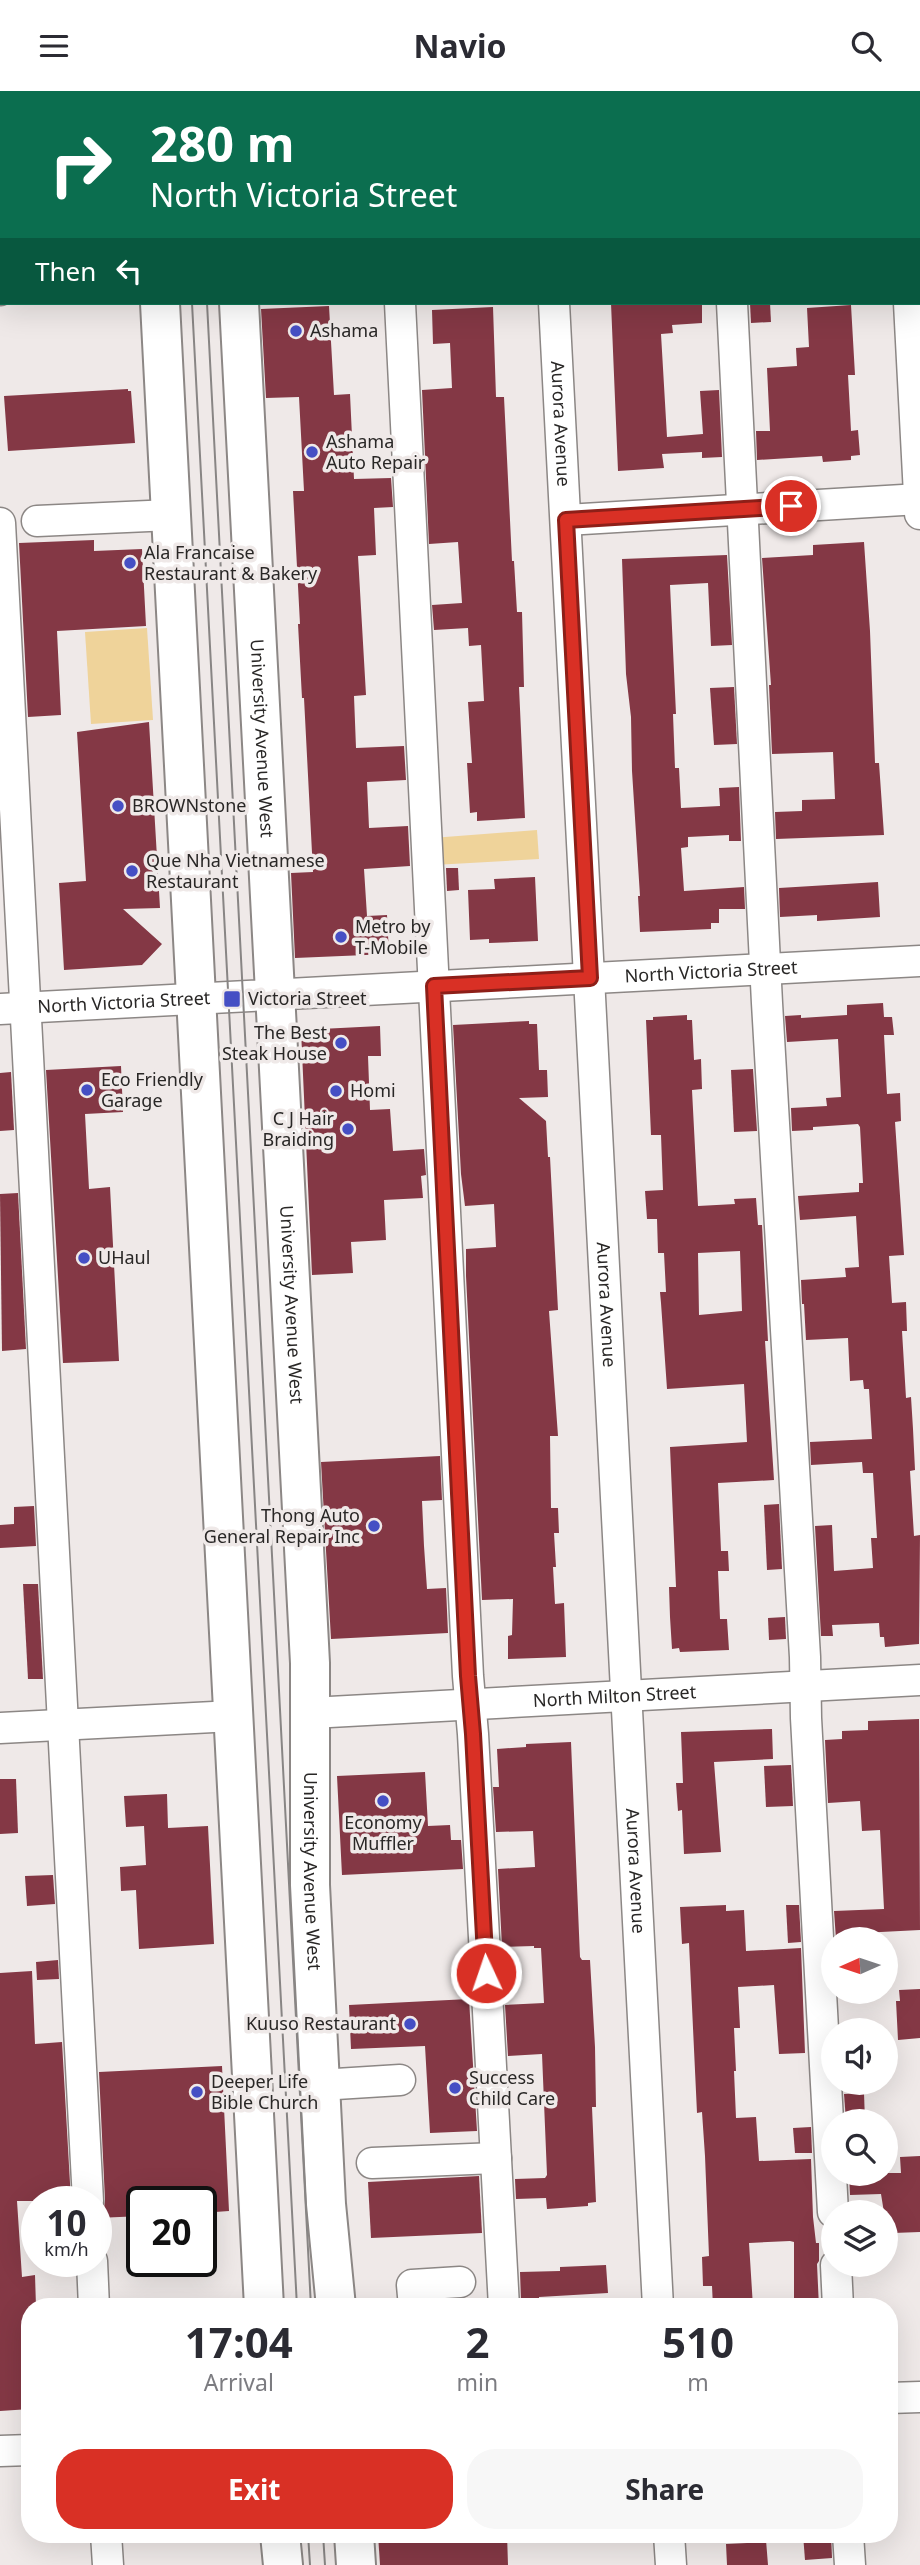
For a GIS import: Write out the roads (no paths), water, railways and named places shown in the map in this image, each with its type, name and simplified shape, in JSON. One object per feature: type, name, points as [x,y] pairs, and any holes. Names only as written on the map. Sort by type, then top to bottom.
[{"type":"main road","points":[[160,305],[264,2298]]},
{"type":"main road","name":"University Avenue West","points":[[239,305],[310,1663],[310,1885],[328,2238],[335,2298]]},
{"type":"main road","points":[[280,2543],[284,2565]]},
{"type":"main road","points":[[355,2543],[356,2565]]},
{"type":"street","points":[[400,305],[470,1703],[504,2298]]},
{"type":"street","name":"Aurora Avenue","points":[[554,305],[658,2298]]},
{"type":"street","points":[[732,305],[765,970],[832,2200]]},
{"type":"street","points":[[909,305],[920,514]]},
{"type":"street","points":[[566,520],[920,499]]},
{"type":"street","points":[[37,521],[171,515]]},
{"type":"street","points":[[0,523],[12,1008],[63,1725],[88,2186]]},
{"type":"street","name":"North Victoria Street","points":[[12,1008],[920,961]]},
{"type":"street","name":"North Milton Street","points":[[310,1713],[920,1680]]},
{"type":"street","points":[[0,1728],[233,1716]]},
{"type":"street","points":[[320,2085],[401,2080]]},
{"type":"street","points":[[373,2164],[496,2158]]},
{"type":"street","points":[[93,2277],[94,2298]]},
{"type":"street","points":[[837,2277],[838,2298]]},
{"type":"street","points":[[413,2298],[412,2285],[460,2282]]},
{"type":"street","points":[[898,2398],[920,2397]]},
{"type":"street","points":[[0,2451],[21,2450]]},
{"type":"street","points":[[107,2543],[108,2565]]},
{"type":"street","points":[[670,2543],[671,2565]]},
{"type":"street","points":[[849,2543],[850,2565]]},
{"type":"tram line","points":[[192,305],[297,2298]]},
{"type":"tram line","points":[[207,305],[311,2298]]},
{"type":"tram line","points":[[309,2543],[310,2565]]},
{"type":"tram line","points":[[324,2543],[325,2565]]},
{"type":"place","name":"Ashama","points":[[296,331]]},
{"type":"place","name":"Ashama Auto Repair","points":[[312,452]]},
{"type":"place","name":"Ala Francaise Restaurant & Bakery","points":[[130,563]]},
{"type":"place","name":"BROWNstone","points":[[118,806]]},
{"type":"place","name":"Que Nha Vietnamese Restaurant","points":[[132,871]]},
{"type":"place","name":"Metro by T-Mobile","points":[[341,937]]},
{"type":"place","name":"Victoria Street","points":[[232,999]]},
{"type":"place","name":"The Best Steak House","points":[[341,1043]]},
{"type":"place","name":"Eco Friendly Garage","points":[[87,1090]]},
{"type":"place","name":"Homi","points":[[336,1091]]},
{"type":"place","name":"C J Hair Braiding","points":[[348,1129]]},
{"type":"place","name":"UHaul","points":[[84,1258]]},
{"type":"place","name":"Thong Auto General Repair Inc","points":[[374,1526]]},
{"type":"place","name":"Economy Muffler","points":[[383,1801]]},
{"type":"place","name":"Kuuso Restaurant","points":[[410,2024]]},
{"type":"place","name":"Success Child Care","points":[[455,2088]]},
{"type":"place","name":"Deeper Life Bible Church","points":[[197,2092]]}]
